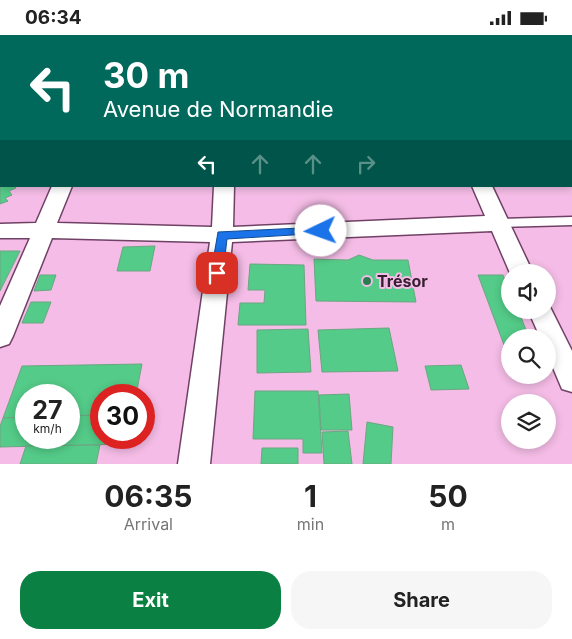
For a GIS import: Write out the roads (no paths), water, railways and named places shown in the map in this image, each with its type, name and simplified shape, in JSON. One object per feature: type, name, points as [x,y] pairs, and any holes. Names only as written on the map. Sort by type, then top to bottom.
[{"type":"street","points":[[3,323],[62,187]]},
{"type":"street","points":[[194,464],[222,235],[224,187]]},
{"type":"street","points":[[482,187],[518,264]]},
{"type":"street","points":[[0,231],[44,230],[222,235],[499,223]]},
{"type":"street","points":[[544,319],[572,380]]},
{"type":"lane","points":[[499,223],[572,221]]},
{"type":"place","name":"Trésor","points":[[367,281]]}]
